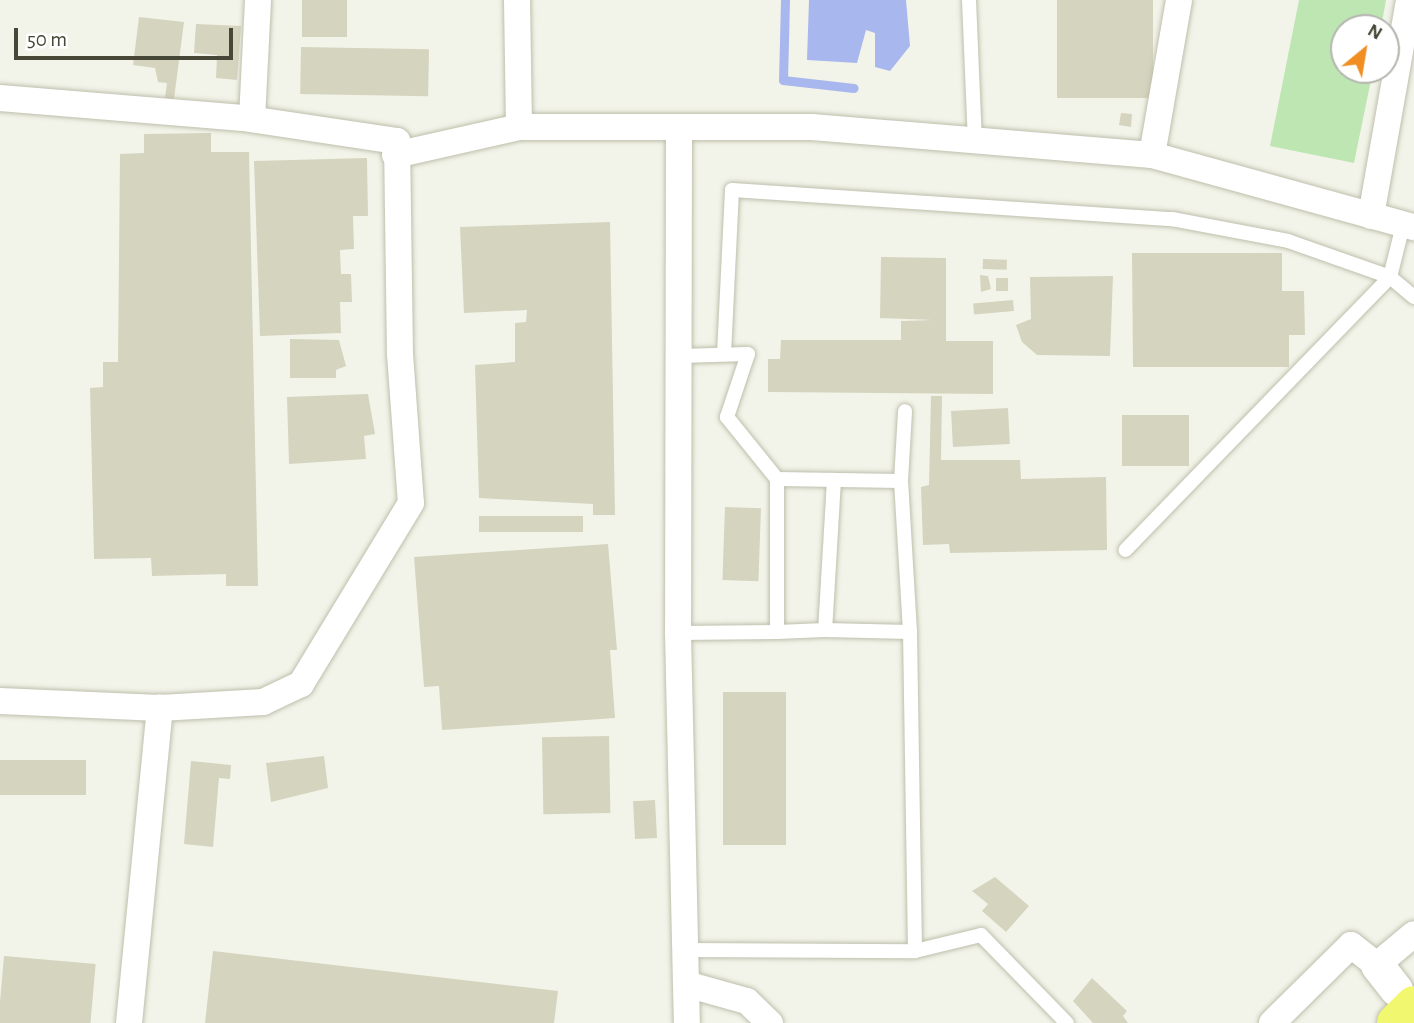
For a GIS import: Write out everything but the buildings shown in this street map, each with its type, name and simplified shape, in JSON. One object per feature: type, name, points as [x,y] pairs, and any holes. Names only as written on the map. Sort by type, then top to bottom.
[{"type":"street","points":[[253,119],[258,0]]},
{"type":"street","points":[[517,0],[519,127]]},
{"type":"street","points":[[1152,155],[1179,0]]},
{"type":"street","points":[[1371,216],[1409,0]]},
{"type":"street","points":[[0,98],[253,119],[397,141],[395,155],[400,354],[411,503],[301,684],[263,702],[160,708],[0,701]]},
{"type":"street","points":[[395,155],[519,127],[812,127],[1152,155],[1408,226]]},
{"type":"street","points":[[679,129],[678,633],[687,1023]]},
{"type":"street","points":[[129,1023],[160,708]]},
{"type":"street","points":[[1396,996],[1414,934]]},
{"type":"street","points":[[1272,1023],[1352,945],[1396,996]]},
{"type":"street","points":[[686,984],[747,1001],[770,1023]]},
{"type":"lane","points":[[969,0],[975,142]]},
{"type":"lane","points":[[724,354],[732,190],[1172,219],[1288,241],[1390,277],[1414,297]]},
{"type":"lane","points":[[1125,550],[1390,277],[1408,226]]},
{"type":"lane","points":[[679,356],[748,354],[727,417],[777,479],[777,632]]},
{"type":"lane","points":[[905,411],[901,481],[910,632],[915,951]]},
{"type":"lane","points":[[777,479],[901,481]]},
{"type":"lane","points":[[825,630],[834,480]]},
{"type":"lane","points":[[678,633],[825,630],[910,632]]},
{"type":"lane","points":[[686,950],[915,951],[981,935],[1067,1023]]},
{"type":"green space","points":[[1299,0],[1386,0],[1384,14],[1330,14],[1330,84],[1370,84],[1354,163],[1270,146]]},
{"type":"water","points":[[809,0],[906,0],[910,46],[890,71],[875,67],[875,33],[866,30],[857,63],[807,60]]},
{"type":"waterway","points":[[785,0],[783,80],[854,88]]}]
